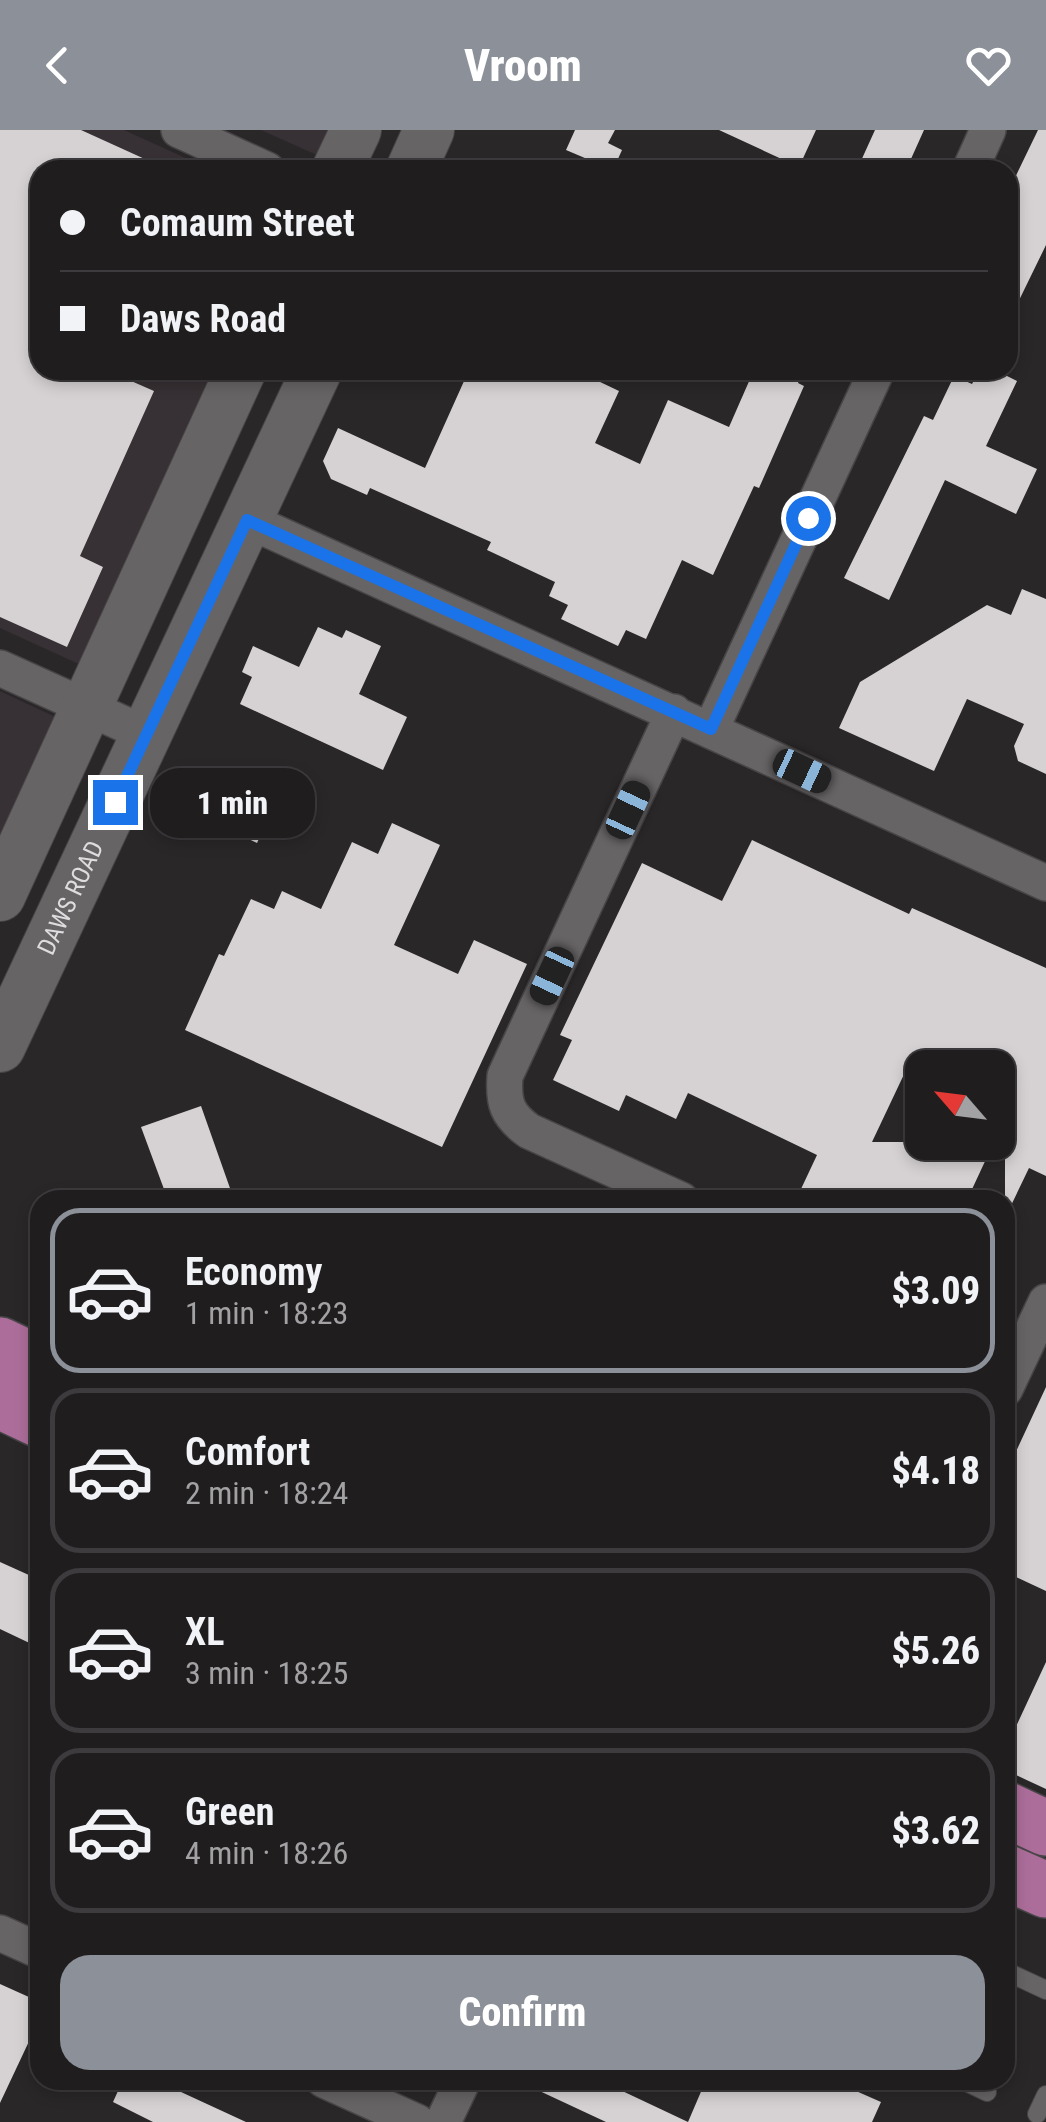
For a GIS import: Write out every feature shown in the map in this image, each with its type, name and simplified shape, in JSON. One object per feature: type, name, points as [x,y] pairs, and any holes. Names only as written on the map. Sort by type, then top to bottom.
[{"type":"highway","points":[[0,1345],[30,1359]]},
{"type":"highway","points":[[0,1401],[30,1415]]},
{"type":"highway","points":[[1015,1814],[1046,1828]]},
{"type":"highway","points":[[1015,1876],[1046,1890]]},
{"type":"main road","points":[[342,160],[356,130]]},
{"type":"main road","points":[[415,160],[429,130]]},
{"type":"main road","points":[[0,896],[236,380]]},
{"type":"main road","name":"DAWS ROAD","points":[[0,1047],[312,380]]},
{"type":"street","points":[[178,130],[245,160]]},
{"type":"street","points":[[974,160],[988,130]]},
{"type":"street","points":[[711,729],[872,380]]},
{"type":"street","points":[[247,520],[1046,883]]},
{"type":"street","points":[[0,668],[146,734]]},
{"type":"street","points":[[659,1190],[529,1131],[510,1118],[504,1098],[505,1076],[674,712]]},
{"type":"street","points":[[1024,1355],[1046,1302]]},
{"type":"street","points":[[0,1933],[30,1946]]},
{"type":"street","points":[[346,2090],[417,2122]]},
{"type":"street","points":[[444,2122],[458,2090]]},
{"type":"lane","points":[[1015,1975],[1046,1990]]},
{"type":"lane","points":[[983,2090],[987,2092]]},
{"type":"lane","points":[[1036,2114],[1046,2095]]},
{"type":"shaded area","points":[[0,130],[124,130],[190,160],[30,160],[30,380],[209,380],[81,665],[0,628]]},
{"type":"shaded area","points":[[261,130],[331,130],[319,156]]},
{"type":"shaded area","points":[[0,691],[66,722],[0,865]]},
{"type":"building","points":[[0,130],[81,130],[147,160],[30,160],[30,380],[129,380],[154,391],[80,556],[103,567],[67,647],[0,617]]},
{"type":"building","points":[[575,130],[615,130],[608,143],[622,150],[618,160],[590,160],[566,150]]},
{"type":"building","points":[[719,130],[816,130],[802,160],[784,160]]},
{"type":"building","points":[[875,130],[924,130],[910,160],[861,160]]},
{"type":"building","points":[[1038,130],[1046,130],[1046,245],[1018,302],[1018,195],[1018,171]]},
{"type":"building","points":[[465,380],[596,380],[619,391],[595,443],[640,464],[668,400],[729,427],[750,380],[799,380],[804,386],[759,488],[754,486],[713,575],[682,560],[646,639],[626,630],[618,646],[561,619],[568,605],[549,596],[555,582],[487,550],[491,542],[370,488],[367,495],[331,479],[323,461],[338,428],[425,468]]},
{"type":"building","points":[[952,380],[972,384],[974,380],[1017,381],[986,446],[1037,469],[1016,514],[945,480],[889,600],[844,578],[924,416],[933,420]]},
{"type":"building","points":[[1022,589],[1046,599],[1046,774],[1018,761],[1014,746],[1024,724],[967,699],[934,771],[839,728],[860,682],[987,605],[1011,615]]},
{"type":"building","points":[[318,627],[342,638],[346,630],[381,646],[359,694],[407,717],[383,770],[240,704],[252,677],[242,672],[253,646],[299,667]]},
{"type":"building","points":[[222,787],[272,810],[257,843],[206,819]]},
{"type":"building","points":[[392,823],[440,845],[394,945],[458,974],[474,940],[527,964],[442,1147],[185,1030],[219,954],[224,956],[251,899],[274,909],[282,891],[321,909],[352,842],[378,854]]},
{"type":"building","points":[[752,840],[909,914],[912,908],[1046,968],[1046,1176],[1029,1168],[1015,1197],[1015,1190],[1005,1190],[1005,1160],[1015,1160],[1015,1050],[905,1050],[905,1072],[872,1142],[905,1142],[905,1160],[986,1160],[972,1190],[803,1190],[817,1155],[688,1093],[676,1119],[626,1095],[619,1111],[553,1080],[572,1040],[560,1035],[642,863],[722,901]]},
{"type":"building","points":[[201,1106],[231,1190],[164,1190],[141,1127]]},
{"type":"building","points":[[1046,1387],[1046,1591],[1015,1577],[1015,1454]]},
{"type":"building","points":[[0,1562],[30,1576],[30,1643],[0,1629]]},
{"type":"building","points":[[1046,1662],[1046,1789],[1015,1775],[1015,1729]]},
{"type":"building","points":[[0,1984],[30,1998],[30,2039],[0,2103]]},
{"type":"building","points":[[118,2090],[177,2090],[246,2122],[153,2122],[113,2102]]},
{"type":"building","points":[[537,2090],[620,2090],[688,2122],[606,2122]]},
{"type":"building","points":[[702,2090],[854,2090],[881,2102],[872,2122],[688,2122]]},
{"type":"route","points":[[115,802],[247,520],[711,729],[808,518]]}]
